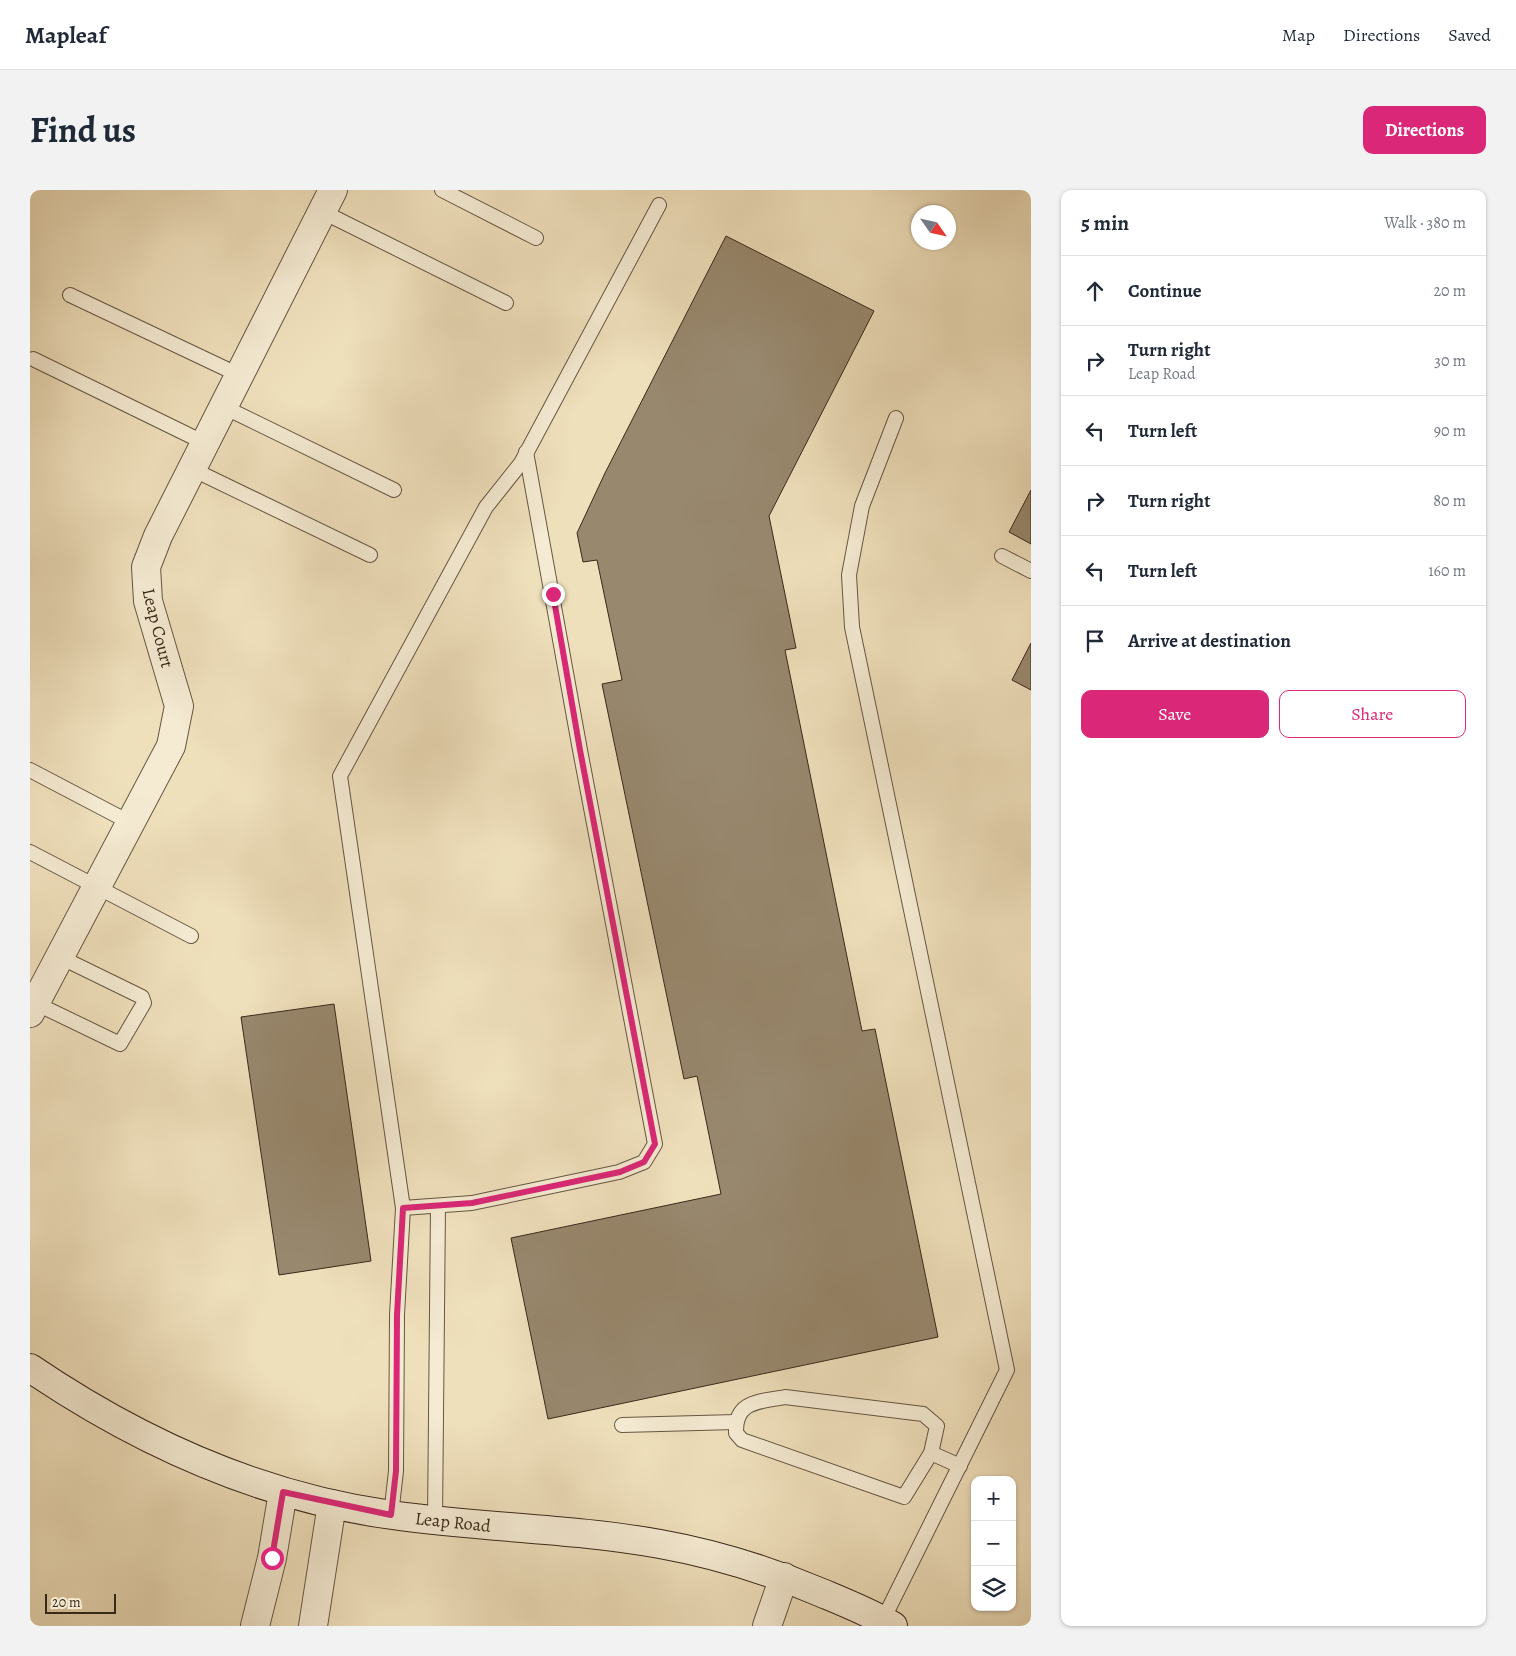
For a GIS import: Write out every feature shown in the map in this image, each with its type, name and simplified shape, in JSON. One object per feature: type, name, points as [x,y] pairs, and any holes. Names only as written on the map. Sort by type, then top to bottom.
[{"type":"street","name":"Leap Court","points":[[32,1008],[171,746],[179,706],[148,601],[146,567],[158,536],[330,195]]},
{"type":"street","name":"Leap Road","points":[[30,1368],[71,1396],[126,1427],[231,1475],[283,1492],[332,1504],[391,1515],[581,1533],[660,1544],[728,1559],[784,1577],[888,1623]]},
{"type":"street","points":[[255,1626],[272,1558],[283,1492]]},
{"type":"street","points":[[313,1626],[332,1504]]},
{"type":"street","points":[[767,1626],[784,1577]]},
{"type":"lane","points":[[442,190],[536,238]]},
{"type":"lane","points":[[330,195],[506,302]]},
{"type":"lane","points":[[391,1515],[396,1471],[397,1315],[403,1208],[340,776],[486,507],[521,463],[659,205]]},
{"type":"lane","points":[[70,295],[239,376]]},
{"type":"lane","points":[[33,359],[205,444]]},
{"type":"lane","points":[[224,407],[394,490]]},
{"type":"lane","points":[[888,1623],[960,1466],[1007,1370],[852,627],[848,575],[862,506],[896,418]]},
{"type":"lane","points":[[403,1208],[472,1203],[620,1172],[644,1162],[655,1144],[526,452]]},
{"type":"lane","points":[[192,468],[370,555]]},
{"type":"lane","points":[[1002,556],[1031,571]]},
{"type":"lane","points":[[30,770],[131,822]]},
{"type":"lane","points":[[30,852],[191,936]]},
{"type":"lane","points":[[32,1008],[120,1044],[144,1003],[142,997],[60,957]]},
{"type":"lane","points":[[434,1520],[438,1206]]},
{"type":"lane","points":[[786,1397],[923,1414],[937,1426],[931,1453],[904,1497],[742,1440],[736,1433],[736,1422],[741,1410],[752,1403],[786,1397]]},
{"type":"lane","points":[[622,1426],[736,1422]]},
{"type":"lane","points":[[931,1453],[960,1466]]},
{"type":"building","points":[[726,236],[874,311],[769,516],[796,648],[785,650],[862,1031],[875,1029],[938,1337],[548,1419],[511,1238],[721,1194],[697,1076],[684,1079],[602,684],[622,680],[597,560],[583,562],[577,533],[605,473]]},
{"type":"building","points":[[1031,490],[1031,544],[1009,532]]},
{"type":"building","points":[[1031,643],[1031,690],[1012,680]]},
{"type":"building","points":[[334,1004],[371,1261],[279,1275],[241,1017]]},
{"type":"route","points":[[272,1558],[283,1492],[332,1504],[391,1515],[396,1471],[397,1315],[403,1208],[472,1203],[620,1172],[644,1162],[655,1144],[580,750],[553,594]]}]
